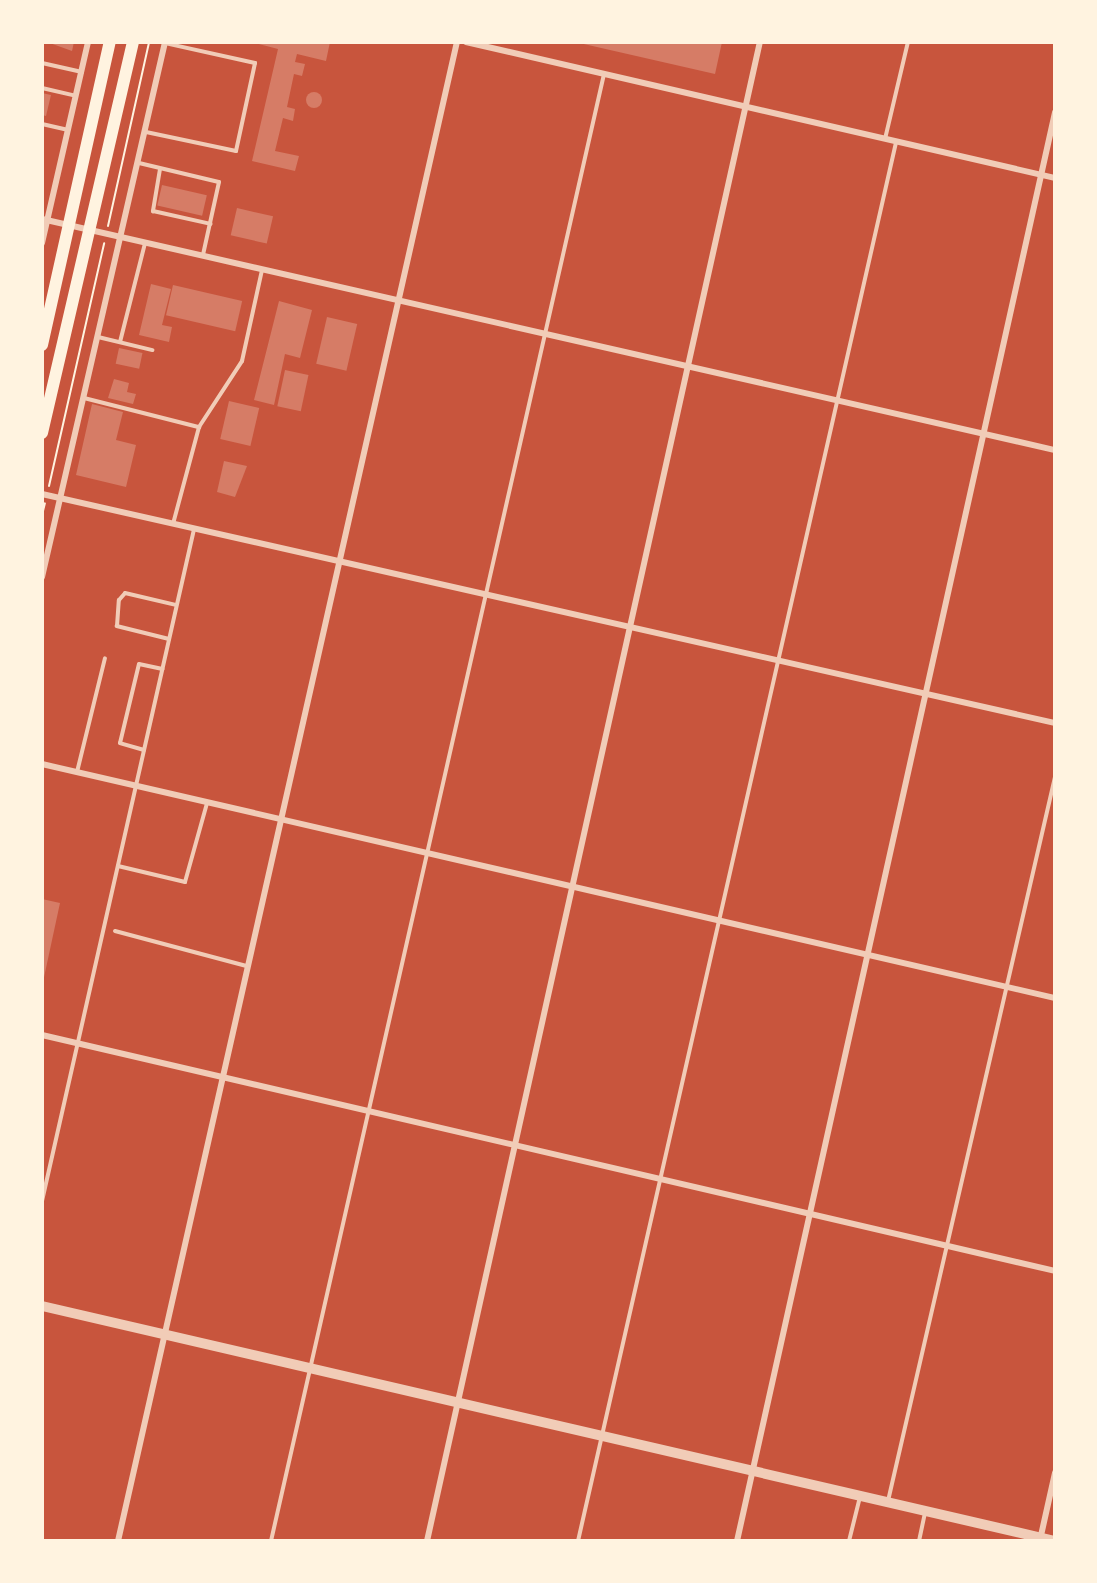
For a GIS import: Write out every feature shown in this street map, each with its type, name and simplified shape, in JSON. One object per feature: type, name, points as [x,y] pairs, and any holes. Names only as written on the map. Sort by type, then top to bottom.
[{"type":"main road","points":[[42,345],[110,42]]},
{"type":"main road","points":[[42,433],[133,42]]},
{"type":"street","points":[[42,243],[45,220],[88,42]]},
{"type":"street","points":[[42,577],[122,238],[165,42]]},
{"type":"street","points":[[118,1541],[457,42]]},
{"type":"street","points":[[466,42],[1055,178]]},
{"type":"street","points":[[427,1541],[576,888],[631,625],[749,107],[760,42]]},
{"type":"street","points":[[737,1541],[871,956],[922,692],[979,433],[1055,111]]},
{"type":"street","points":[[45,220],[1055,450]]},
{"type":"street","points":[[44,494],[631,625],[1055,723]]},
{"type":"street","points":[[42,764],[1055,998]]},
{"type":"street","points":[[42,1035],[1055,1271]]},
{"type":"street","points":[[42,1306],[1055,1541]]},
{"type":"street","points":[[1040,1539],[1055,1473]]},
{"type":"lane","points":[[146,132],[236,152],[255,63],[165,42]]},
{"type":"lane","points":[[885,139],[908,42]]},
{"type":"lane","points":[[42,63],[82,72]]},
{"type":"lane","points":[[271,1541],[312,1369],[368,1112],[604,74]]},
{"type":"lane","points":[[42,88],[76,96]]},
{"type":"lane","points":[[42,124],[68,130]]},
{"type":"lane","points":[[578,1541],[717,920],[779,660],[836,399],[896,142]]},
{"type":"lane","points":[[139,164],[219,182],[203,256]]},
{"type":"lane","points":[[160,169],[153,211],[210,224]]},
{"type":"lane","points":[[120,342],[145,243]]},
{"type":"lane","points":[[173,524],[199,427],[229,389],[242,360],[262,270]]},
{"type":"lane","points":[[98,337],[152,350]]},
{"type":"lane","points":[[84,398],[199,427]]},
{"type":"lane","points":[[42,1201],[194,528]]},
{"type":"lane","points":[[169,639],[117,626],[120,600],[125,593],[176,605]]},
{"type":"lane","points":[[77,772],[105,658]]},
{"type":"lane","points":[[144,750],[120,744],[139,664],[162,669]]},
{"type":"lane","points":[[888,1502],[950,1247],[1055,777]]},
{"type":"lane","points":[[118,866],[185,882],[207,802]]},
{"type":"lane","points":[[115,931],[247,966]]},
{"type":"lane","points":[[849,1541],[860,1496]]},
{"type":"lane","points":[[919,1541],[926,1511]]},
{"type":"path","points":[[42,515],[44,494],[149,42]]},
{"type":"path","points":[[109,213],[117,219]]},
{"type":"path","points":[[43,509],[49,511]]},
{"type":"building","points":[[47,42],[74,42],[72,51]]},
{"type":"building","points":[[251,42],[330,42],[326,61],[297,54],[295,62],[305,64],[302,76],[294,74],[287,107],[295,109],[293,121],[283,118],[275,151],[299,156],[295,171],[252,161],[278,49]]},
{"type":"building","points":[[575,42],[722,42],[715,74]]},
{"type":"building","points":[[311,92],[317,92],[322,100],[320,106],[311,108],[306,103],[306,97]]},
{"type":"building","points":[[42,93],[51,95],[46,116],[42,115]]},
{"type":"building","points":[[162,185],[207,195],[202,216],[157,205]]},
{"type":"building","points":[[237,208],[273,216],[267,244],[231,235]]},
{"type":"building","points":[[151,284],[171,289],[162,325],[172,327],[169,342],[139,335]]},
{"type":"building","points":[[173,285],[242,301],[235,331],[166,315]]},
{"type":"building","points":[[279,301],[312,310],[300,358],[285,354],[274,405],[254,400]]},
{"type":"building","points":[[327,317],[357,324],[346,371],[316,364]]},
{"type":"building","points":[[119,348],[142,353],[139,369],[116,364]]},
{"type":"building","points":[[285,370],[308,375],[301,411],[277,406]]},
{"type":"building","points":[[114,379],[129,383],[127,392],[136,394],[133,404],[108,398]]},
{"type":"building","points":[[229,401],[259,408],[250,446],[220,439]]},
{"type":"building","points":[[92,404],[123,412],[116,440],[136,445],[126,487],[76,475]]},
{"type":"building","points":[[224,461],[247,466],[235,497],[217,492]]},
{"type":"building","points":[[42,899],[60,903],[43,982],[42,982]]}]
